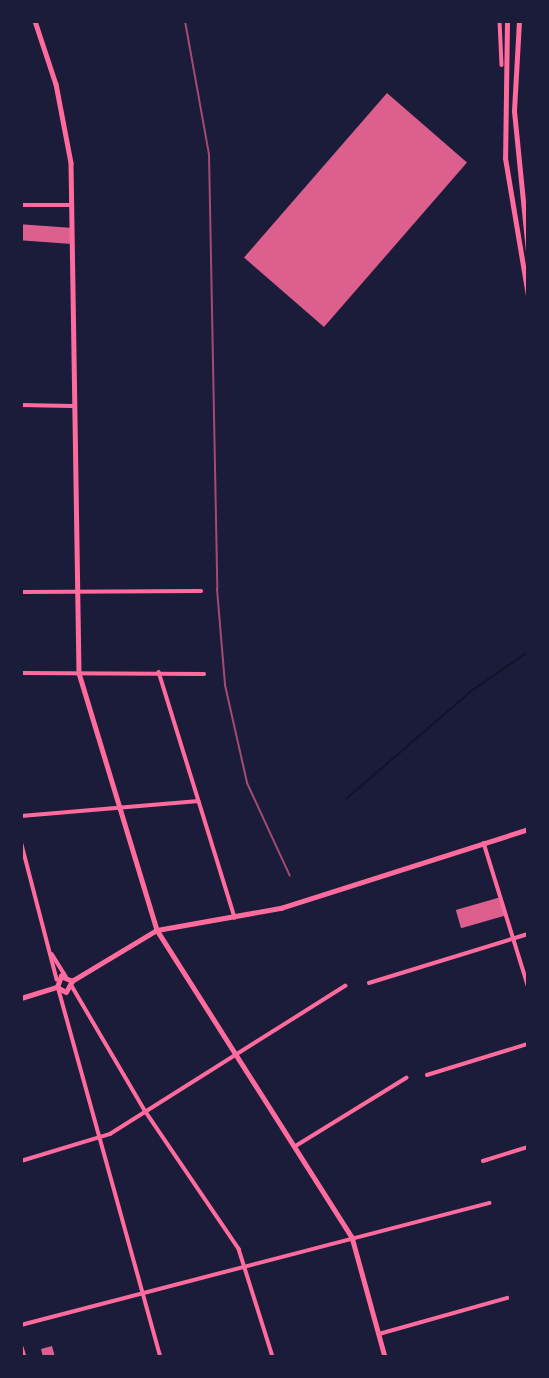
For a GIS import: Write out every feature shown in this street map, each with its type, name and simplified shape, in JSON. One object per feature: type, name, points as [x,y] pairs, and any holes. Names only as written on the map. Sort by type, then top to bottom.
[{"type":"main road","points":[[507,21],[502,65],[509,197],[528,296]]},
{"type":"main road","points":[[519,21],[514,111],[528,251]]},
{"type":"street","points":[[35,21],[65,120],[73,205],[72,406],[79,673],[117,809],[157,930],[233,1055],[352,1237],[386,1357]]},
{"type":"street","points":[[500,21],[502,65]]},
{"type":"street","points":[[21,205],[73,205]]},
{"type":"street","points":[[21,405],[72,406]]},
{"type":"street","points":[[21,592],[201,591]]},
{"type":"street","points":[[159,672],[235,917]]},
{"type":"street","points":[[21,673],[204,674]]},
{"type":"street","points":[[21,816],[198,801]]},
{"type":"street","points":[[21,998],[72,984],[157,930],[235,917],[294,903],[528,829]]},
{"type":"street","points":[[21,841],[98,1138],[161,1357]]},
{"type":"street","points":[[484,844],[528,985]]},
{"type":"street","points":[[369,983],[528,934]]},
{"type":"street","points":[[51,952],[146,1112],[246,1263],[273,1357]]},
{"type":"street","points":[[57,979],[66,976]]},
{"type":"street","points":[[21,1161],[98,1138],[146,1112],[345,986]]},
{"type":"street","points":[[427,1075],[528,1044]]},
{"type":"street","points":[[294,1147],[406,1077]]},
{"type":"street","points":[[483,1161],[528,1147]]},
{"type":"street","points":[[21,1325],[246,1263],[489,1203]]},
{"type":"street","points":[[379,1334],[507,1298]]},
{"type":"street","points":[[21,1347],[23,1357]]},
{"type":"building","points":[[387,93],[467,163],[324,327],[244,258]]},
{"type":"building","points":[[21,224],[73,228],[72,244],[21,240]]},
{"type":"building","points":[[501,897],[506,915],[461,928],[456,910]]},
{"type":"building","points":[[52,1346],[55,1357],[43,1357],[41,1349]]},
{"type":"waterway","points":[[346,799],[471,691],[528,652]]},
{"type":"railway","points":[[185,21],[209,154],[217,589],[225,685],[247,783],[290,876]]}]
